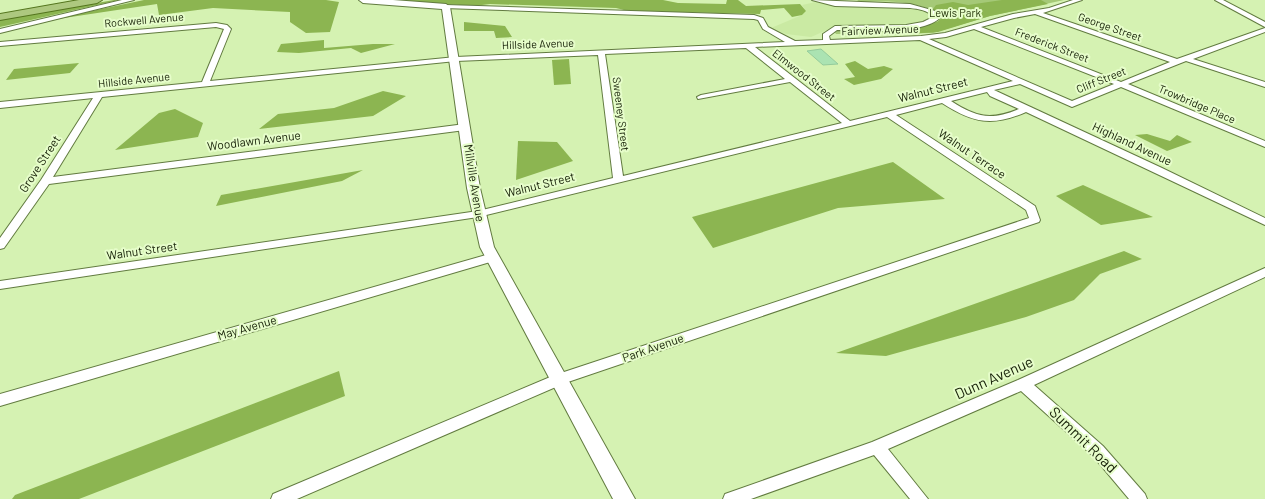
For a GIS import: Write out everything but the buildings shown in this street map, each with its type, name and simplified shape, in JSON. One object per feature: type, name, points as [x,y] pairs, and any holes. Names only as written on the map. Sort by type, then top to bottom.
[{"type":"main road","points":[[0,17],[98,0]]},
{"type":"street","points":[[0,31],[61,15],[131,0]]},
{"type":"street","points":[[363,0],[446,7],[754,17],[761,19],[765,28],[794,44]]},
{"type":"street","points":[[815,0],[840,4],[909,3],[926,8],[937,16],[937,18],[930,22],[912,26],[834,28],[825,36],[827,42]]},
{"type":"street","name":"Fairview Avenue","points":[[827,42],[921,38],[946,35],[1079,0]]},
{"type":"street","points":[[1218,0],[1265,24]]},
{"type":"street","name":"Millville Avenue","points":[[446,7],[456,58],[478,214],[487,247],[624,499]]},
{"type":"street","name":"George Street","points":[[1035,12],[1177,62]]},
{"type":"street","name":"Rockwell Avenue","points":[[0,44],[216,25],[225,26],[228,29],[205,84]]},
{"type":"street","name":"Frederick Street","points":[[975,27],[1120,84]]},
{"type":"street","name":"Cliff Street","points":[[921,38],[1072,104],[1187,58],[1265,30]]},
{"type":"street","name":"Hillside Avenue","points":[[0,105],[456,58],[827,42]]},
{"type":"street","name":"Elmwood Street","points":[[748,46],[846,122]]},
{"type":"street","name":"Sweeney Street","points":[[601,53],[618,178]]},
{"type":"street","points":[[1187,58],[1265,85]]},
{"type":"street","points":[[701,97],[790,80]]},
{"type":"street","name":"Walnut Street","points":[[0,285],[478,214],[846,122],[889,114],[1019,82]]},
{"type":"street","name":"Trowbridge Place","points":[[1120,84],[1265,144]]},
{"type":"street","name":"Highland Avenue","points":[[988,90],[1265,222]]},
{"type":"street","name":"Grove Street","points":[[0,246],[46,181],[99,94]]},
{"type":"street","points":[[943,100],[970,115],[989,119],[999,119],[1026,109]]},
{"type":"street","name":"Walnut Terrace","points":[[889,114],[1031,208],[1035,220]]},
{"type":"street","name":"Woodlawn Avenue","points":[[46,181],[465,127]]},
{"type":"street","name":"Park Avenue","points":[[279,499],[560,379],[1035,220]]},
{"type":"street","name":"May Avenue","points":[[0,400],[493,257]]},
{"type":"street","name":"Dunn Avenue","points":[[731,499],[877,447],[1023,384],[1265,272]]},
{"type":"street","name":"Summit Road","points":[[1023,384],[1098,451],[1139,499]]},
{"type":"street","points":[[877,447],[920,499]]},
{"type":"shaded area","points":[[816,2],[841,6],[908,5],[926,11],[931,16],[922,22],[836,26],[811,37],[786,34],[771,28],[802,15],[806,11],[802,5]]},
{"type":"green space","points":[[119,0],[0,27],[0,20]]},
{"type":"green space","points":[[144,0],[326,0],[339,2],[330,32],[306,33],[290,22],[290,12],[213,8],[159,15],[157,4],[44,21]]},
{"type":"green space","points":[[391,0],[663,0],[678,3],[726,4],[727,0],[738,0],[746,6],[800,4],[806,11],[802,15],[792,17],[784,8],[761,10],[760,14],[628,11],[616,8],[490,4],[474,6]]},
{"type":"green space","name":"Lewis Park","points":[[857,0],[1064,0],[990,16],[933,33],[836,34],[834,31],[836,29],[910,27],[936,22],[943,18],[935,12],[915,5],[893,2],[860,2]]},
{"type":"green space","name":"Lewis Park","points":[[1002,0],[1041,0],[1048,4],[990,16],[938,32],[896,35],[891,29],[937,22],[943,17],[933,9],[936,5],[953,2],[968,5]]},
{"type":"green space","points":[[464,22],[505,26],[512,37],[496,38],[494,31],[464,31]]},
{"type":"green space","points":[[324,40],[324,48],[395,44],[361,53],[351,48],[299,53],[277,52],[281,44]]},
{"type":"green space","points":[[569,59],[571,84],[554,85],[552,60]]},
{"type":"green space","points":[[855,61],[868,69],[884,66],[893,69],[881,79],[854,85],[844,79],[855,77],[845,64]]},
{"type":"green space","points":[[79,63],[70,73],[6,80],[14,69]]},
{"type":"green space","points":[[383,91],[406,96],[373,116],[259,129],[278,114],[334,108]]},
{"type":"green space","points":[[175,109],[203,123],[198,137],[115,150],[159,113]]},
{"type":"green space","points":[[1147,134],[1170,141],[1177,135],[1192,142],[1167,151],[1135,135]]},
{"type":"green space","points":[[518,141],[557,142],[573,161],[516,180]]},
{"type":"green space","points":[[893,162],[945,199],[838,208],[713,248],[692,217]]},
{"type":"green space","points":[[363,170],[342,181],[216,206],[221,195]]},
{"type":"green space","points":[[1083,185],[1153,217],[1101,225],[1056,196]]},
{"type":"green space","points":[[1124,251],[1142,259],[1100,274],[1074,300],[1026,317],[886,356],[836,353]]},
{"type":"green space","points":[[339,371],[345,396],[79,499],[12,499],[15,495]]}]
